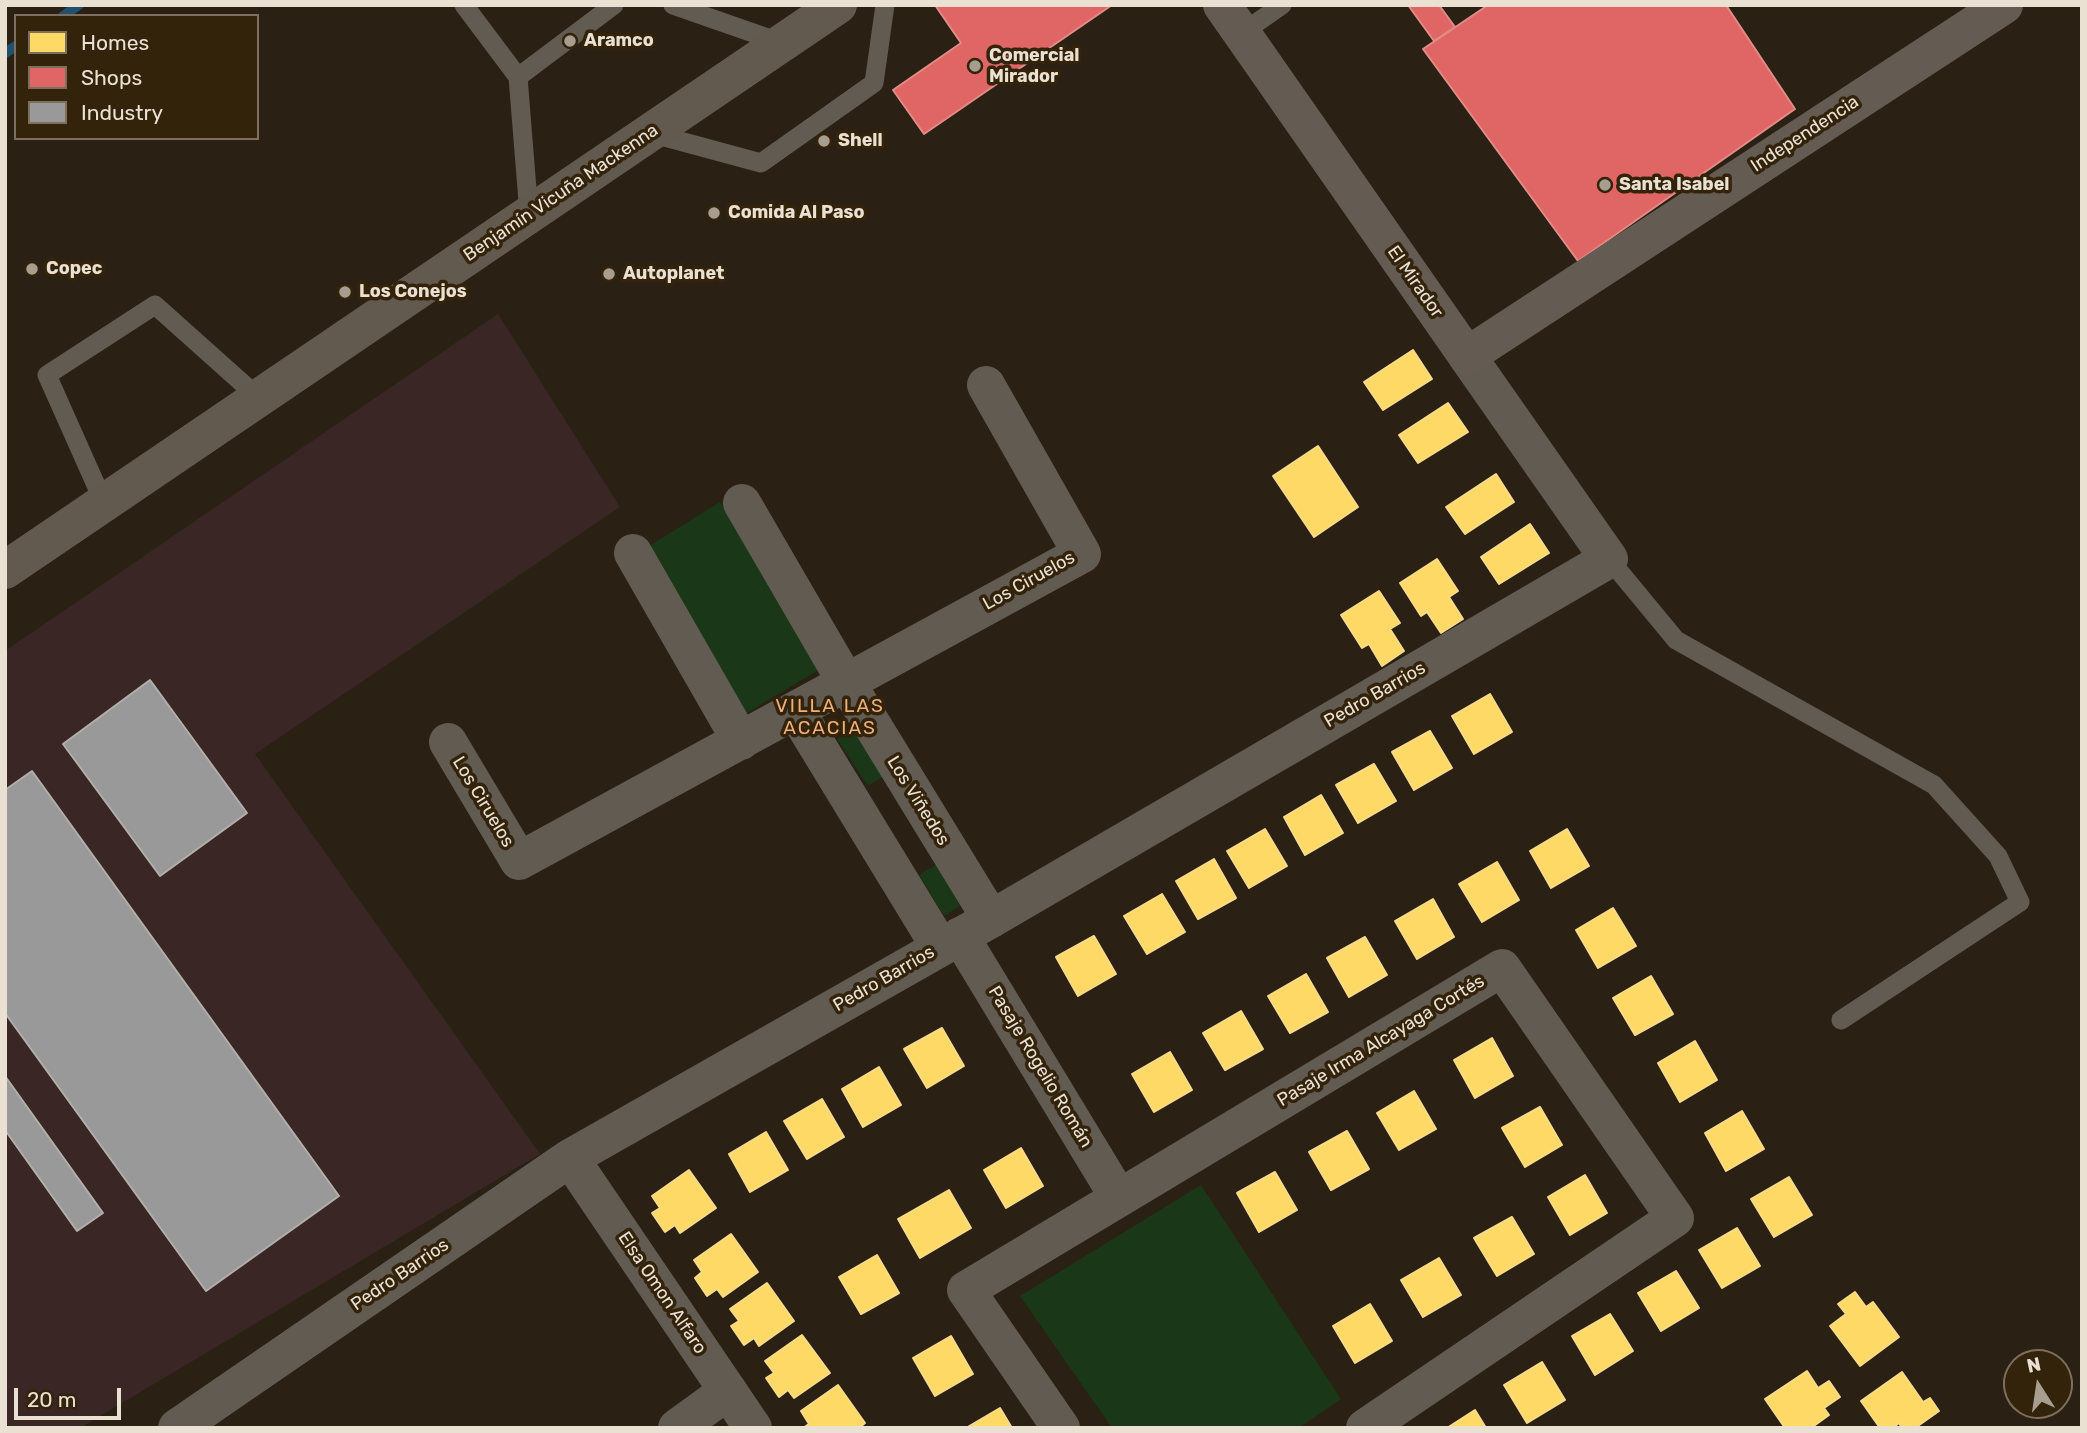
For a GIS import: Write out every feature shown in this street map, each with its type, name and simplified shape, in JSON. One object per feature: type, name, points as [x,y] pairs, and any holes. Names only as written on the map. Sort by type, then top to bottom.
[{"type":"main road","name":"Benjamín Vicuña Mackenna","points":[[5,570],[838,5]]},
{"type":"main road","name":"Independencia","points":[[1466,356],[2004,5]]},
{"type":"main road","name":"El Mirador","points":[[1232,19],[1466,356]]},
{"type":"street","name":"El Mirador","points":[[1466,356],[1609,559]]},
{"type":"street","name":"Los Ciruelos","points":[[448,743],[519,861],[1082,554],[986,385]]},
{"type":"street","points":[[742,503],[846,682]]},
{"type":"street","points":[[633,553],[741,741]]},
{"type":"street","name":"Pedro Barrios","points":[[177,1428],[570,1158],[964,934],[1609,559]]},
{"type":"street","name":"Los Viñedos","points":[[846,682],[964,934]]},
{"type":"street","points":[[796,711],[964,934]]},
{"type":"street","name":"Pasaje Rogelio Román","points":[[964,934],[1119,1198]]},
{"type":"street","name":"Pasaje Irma Alcayaga Cortés","points":[[1061,1428],[966,1290],[1502,968],[1675,1218],[1365,1428]]},
{"type":"street","name":"Elsa Omon Alfaro","points":[[570,1158],[753,1428]]},
{"type":"street","points":[[677,1428],[728,1391]]},
{"type":"lane","points":[[464,5],[518,77],[529,214]]},
{"type":"lane","points":[[518,77],[614,5]]},
{"type":"lane","points":[[673,5],[783,43]]},
{"type":"lane","points":[[650,133],[761,163],[873,83],[884,5]]},
{"type":"lane","points":[[1232,19],[1282,5]]},
{"type":"lane","points":[[104,503],[47,375],[155,305],[259,398]]},
{"type":"lane","points":[[1609,559],[1676,640],[1934,785],[1998,856],[2020,902],[1841,1020]]},
{"type":"shaded area","points":[[498,314],[620,507],[255,754],[540,1154],[80,1428],[5,1428],[5,651]]},
{"type":"green space","points":[[720,502],[822,668],[745,714],[646,548]]},
{"type":"green space","points":[[854,728],[884,776],[868,786],[837,739]]},
{"type":"green space","points":[[937,864],[960,906],[944,916],[919,875]]},
{"type":"green space","points":[[1201,1185],[1341,1399],[1299,1428],[1112,1428],[1020,1296]]},
{"type":"building: Homes","points":[[1413,350],[1432,379],[1383,410],[1364,382]]},
{"type":"building: Homes","points":[[1448,403],[1468,432],[1418,463],[1399,435]]},
{"type":"building: Homes","points":[[1318,446],[1358,507],[1314,537],[1273,476]]},
{"type":"building: Homes","points":[[1496,474],[1514,502],[1465,534],[1446,507]]},
{"type":"building: Homes","points":[[1530,524],[1549,553],[1499,584],[1481,557]]},
{"type":"building: Homes","points":[[1437,559],[1458,591],[1449,597],[1463,619],[1441,633],[1427,612],[1421,616],[1400,583]]},
{"type":"building: Homes","points":[[1379,591],[1400,623],[1390,629],[1404,651],[1382,666],[1369,644],[1362,648],[1341,615]]},
{"type":"building: Homes","points":[[1490,694],[1512,732],[1474,754],[1452,716]]},
{"type":"building: Homes","points":[[1430,731],[1452,768],[1414,790],[1392,752]]},
{"type":"building: Homes","points":[[1374,764],[1396,801],[1358,823],[1336,785]]},
{"type":"building: Homes","points":[[1321,795],[1343,833],[1305,855],[1284,817]]},
{"type":"building: Homes","points":[[1265,829],[1287,866],[1249,888],[1227,851]]},
{"type":"building: Homes","points":[[1567,829],[1589,866],[1551,888],[1530,851]]},
{"type":"building: Homes","points":[[1214,859],[1236,898],[1198,919],[1176,881]]},
{"type":"building: Homes","points":[[1497,862],[1519,900],[1482,922],[1459,884]]},
{"type":"building: Homes","points":[[1162,894],[1185,932],[1147,954],[1124,916]]},
{"type":"building: Homes","points":[[1433,899],[1454,937],[1417,959],[1395,921]]},
{"type":"building: Homes","points":[[1613,908],[1636,946],[1598,968],[1576,930]]},
{"type":"building: Homes","points":[[1094,936],[1116,974],[1078,996],[1056,957]]},
{"type":"building: Homes","points":[[1365,937],[1387,975],[1349,997],[1327,958]]},
{"type":"building: Homes","points":[[1306,974],[1328,1012],[1290,1033],[1268,996]]},
{"type":"building: Homes","points":[[1651,976],[1673,1014],[1635,1035],[1613,998]]},
{"type":"building: Homes","points":[[1241,1011],[1263,1049],[1225,1070],[1203,1033]]},
{"type":"building: Homes","points":[[942,1028],[964,1066],[927,1088],[904,1049]]},
{"type":"building: Homes","points":[[1492,1038],[1513,1076],[1475,1098],[1454,1060]]},
{"type":"building: Homes","points":[[1695,1041],[1717,1080],[1680,1102],[1658,1063]]},
{"type":"building: Homes","points":[[1170,1052],[1192,1090],[1154,1112],[1132,1074]]},
{"type":"building: Homes","points":[[879,1067],[901,1105],[863,1127],[842,1089]]},
{"type":"building: Homes","points":[[1414,1091],[1436,1129],[1399,1150],[1377,1113]]},
{"type":"building: Homes","points":[[822,1099],[844,1137],[807,1159],[784,1121]]},
{"type":"building: Homes","points":[[1540,1107],[1562,1145],[1525,1167],[1502,1128]]},
{"type":"building: Homes","points":[[1742,1111],[1764,1149],[1726,1171],[1705,1133]]},
{"type":"building: Homes","points":[[1347,1131],[1369,1169],[1331,1190],[1309,1152]]},
{"type":"building: Homes","points":[[766,1132],[788,1170],[750,1192],[729,1154]]},
{"type":"building: Homes","points":[[1021,1148],[1043,1186],[1006,1208],[984,1170]]},
{"type":"building: Homes","points":[[689,1170],[716,1208],[680,1233],[675,1225],[665,1232],[652,1213],[660,1208],[652,1196]]},
{"type":"building: Homes","points":[[1275,1172],[1297,1210],[1259,1232],[1237,1193]]},
{"type":"building: Homes","points":[[1585,1175],[1607,1213],[1570,1235],[1548,1197]]},
{"type":"building: Homes","points":[[1789,1177],[1812,1215],[1774,1237],[1751,1199]]},
{"type":"building: Homes","points":[[949,1190],[971,1228],[920,1258],[898,1219]]},
{"type":"building: Homes","points":[[1512,1217],[1534,1254],[1497,1276],[1474,1238]]},
{"type":"building: Homes","points":[[1737,1228],[1760,1266],[1722,1288],[1699,1250]]},
{"type":"building: Homes","points":[[731,1234],[758,1272],[723,1297],[717,1289],[707,1296],[695,1278],[702,1272],[694,1260]]},
{"type":"building: Homes","points":[[877,1255],[899,1293],[861,1314],[839,1277]]},
{"type":"building: Homes","points":[[1439,1258],[1461,1295],[1423,1317],[1401,1280]]},
{"type":"building: Homes","points":[[1676,1271],[1699,1308],[1661,1331],[1638,1293]]},
{"type":"building: Homes","points":[[767,1283],[794,1321],[759,1346],[754,1338],[744,1345],[731,1326],[739,1321],[730,1309]]},
{"type":"building: Homes","points":[[1855,1292],[1866,1307],[1873,1302],[1899,1337],[1860,1366],[1830,1326],[1846,1314],[1838,1304]]},
{"type":"building: Homes","points":[[1370,1304],[1392,1341],[1355,1363],[1333,1326]]},
{"type":"building: Homes","points":[[1610,1314],[1633,1351],[1595,1375],[1572,1336]]},
{"type":"building: Homes","points":[[802,1335],[830,1373],[794,1398],[788,1390],[779,1397],[766,1378],[774,1373],[765,1361]]},
{"type":"building: Homes","points":[[951,1336],[973,1374],[935,1396],[913,1358]]},
{"type":"building: Homes","points":[[1542,1362],[1565,1400],[1527,1423],[1504,1385]]},
{"type":"building: Homes","points":[[1807,1371],[1818,1388],[1829,1381],[1840,1397],[1824,1408],[1829,1415],[1811,1428],[1785,1428],[1765,1399]]},
{"type":"building: Homes","points":[[1902,1372],[1923,1402],[1930,1398],[1939,1411],[1915,1428],[1902,1428],[1899,1423],[1893,1428],[1880,1428],[1861,1401]]},
{"type":"building: Homes","points":[[838,1385],[865,1423],[859,1428],[803,1428],[809,1424],[801,1411]]},
{"type":"building: Homes","points":[[1000,1408],[1012,1428],[966,1428]]},
{"type":"building: Homes","points":[[1475,1410],[1486,1428],[1447,1428]]},
{"type":"building: Shops","name":"Comercial Mirador","points":[[935,5],[1112,5],[924,134],[893,90],[961,43]]},
{"type":"building: Shops","points":[[1408,5],[1439,5],[1455,27],[1434,41]]},
{"type":"building: Shops","name":"Santa Isabel","points":[[1488,5],[1726,5],[1795,109],[1578,261],[1423,49]]},
{"type":"building: Industry","points":[[150,680],[247,813],[160,876],[63,744]]},
{"type":"building: Industry","points":[[32,771],[339,1196],[206,1291],[5,1013],[5,790]]},
{"type":"building: Industry","points":[[5,1076],[103,1213],[77,1231],[5,1130]]},
{"type":"waterway","points":[[66,14],[79,5]]},
{"type":"waterway","points":[[5,53],[14,47]]},
{"type":"place","name":"Aramco","points":[[570,41]]},
{"type":"place","name":"Comercial Mirador","points":[[975,66]]},
{"type":"place","name":"Shell","points":[[824,141]]},
{"type":"place","name":"Santa Isabel","points":[[1605,185]]},
{"type":"place","name":"Comida Al Paso","points":[[714,213]]},
{"type":"place","name":"Copec","points":[[32,269]]},
{"type":"place","name":"Autoplanet","points":[[609,274]]},
{"type":"place","name":"Los Conejos","points":[[345,292]]},
{"type":"district","name":"VILLA LAS ACACIAS","points":[[830,718]]}]
